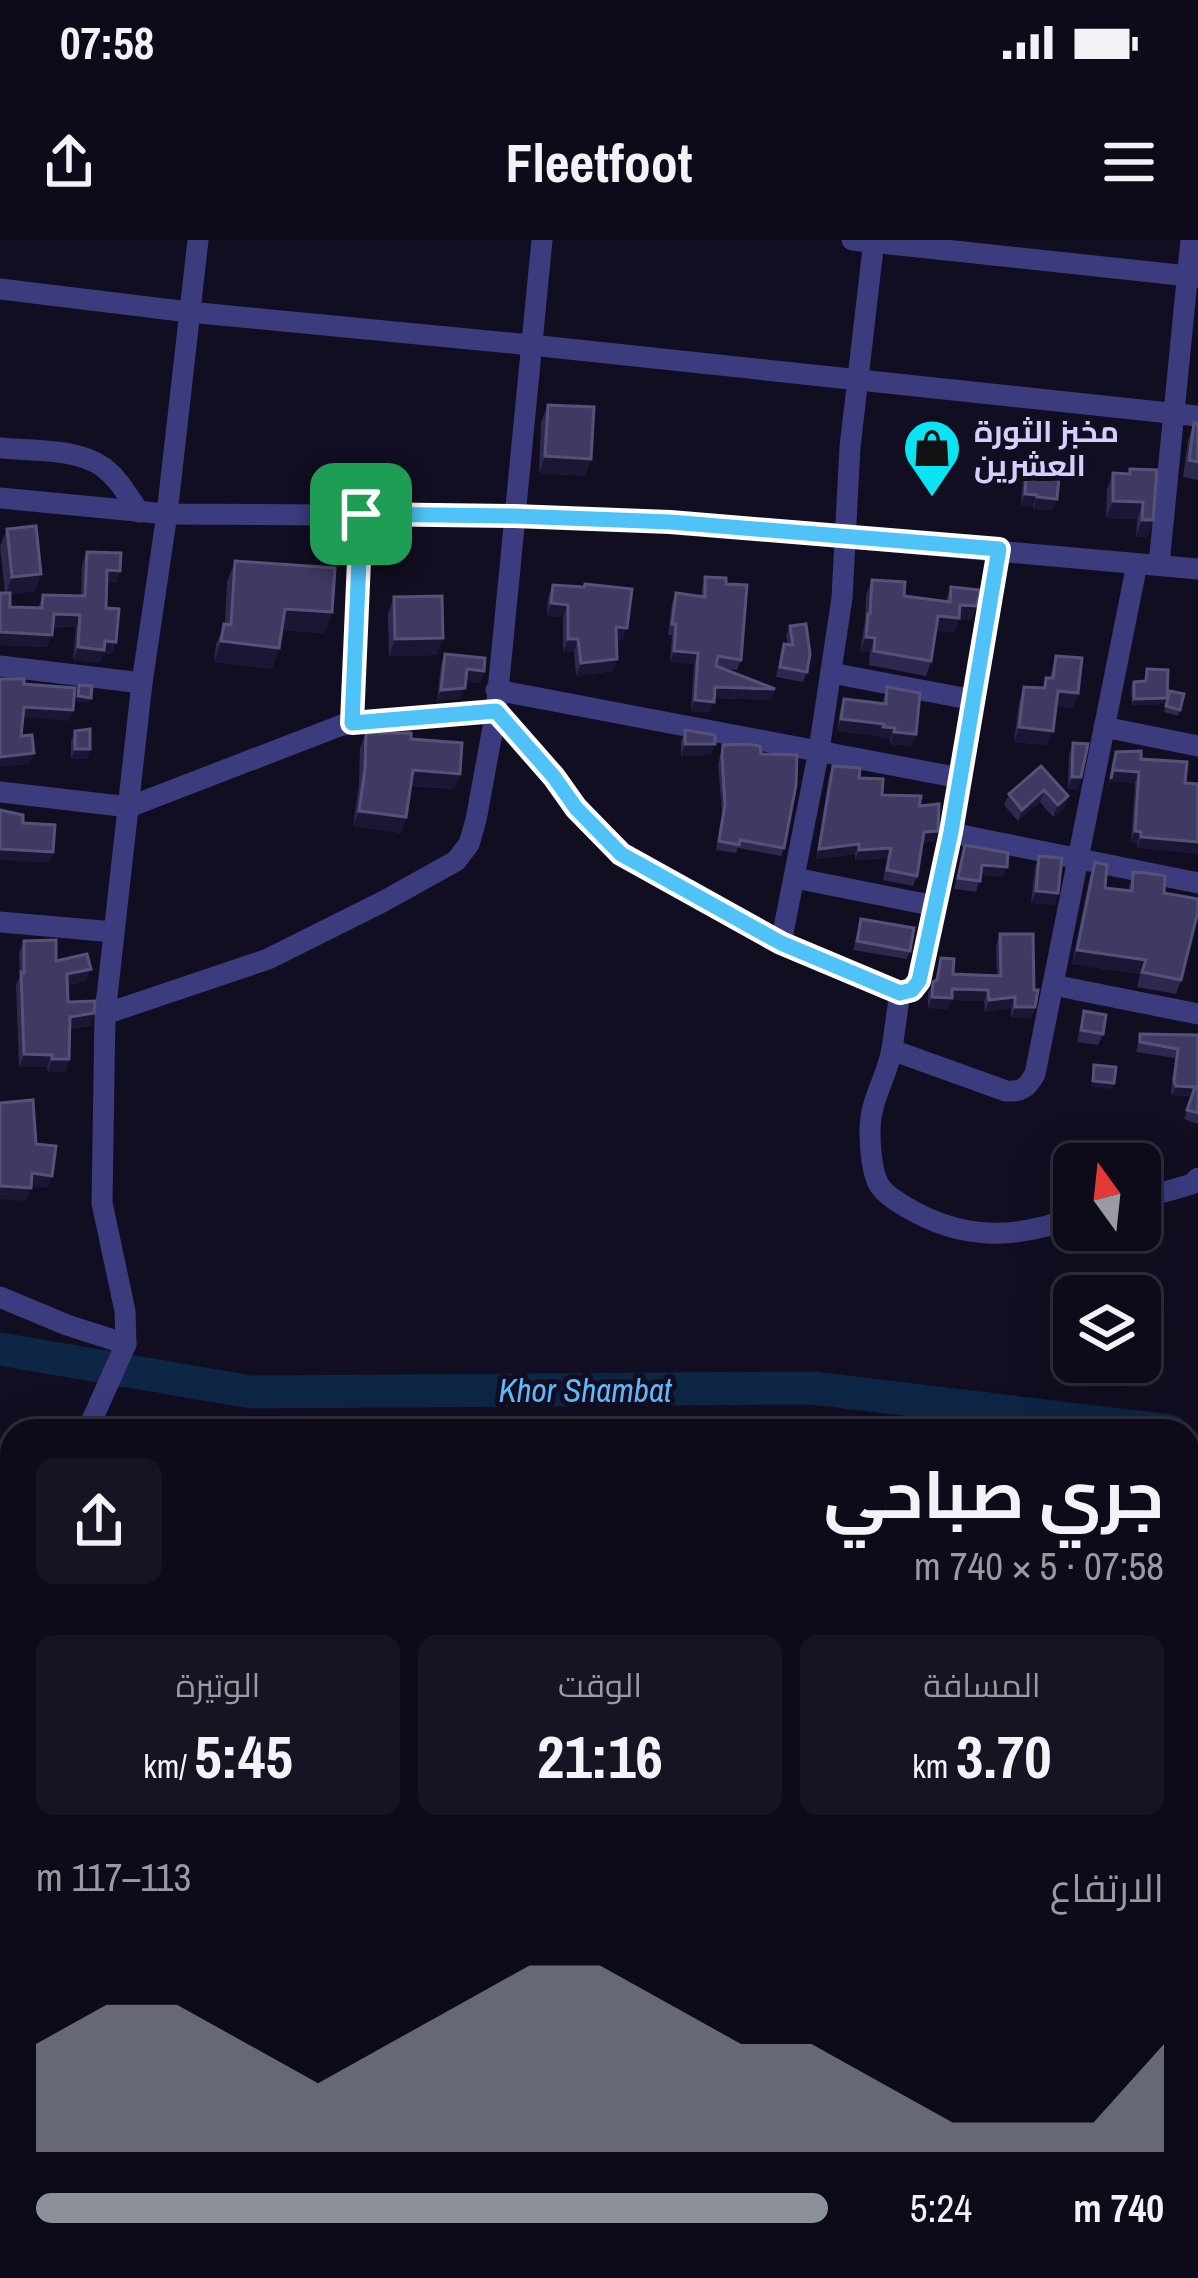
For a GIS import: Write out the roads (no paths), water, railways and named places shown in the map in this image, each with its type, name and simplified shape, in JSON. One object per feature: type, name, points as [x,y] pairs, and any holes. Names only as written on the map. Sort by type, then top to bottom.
[{"type":"street","points":[[92,1419],[126,1344],[125,1311],[102,1203],[105,1014],[198,240]]},
{"type":"street","points":[[105,1014],[268,958],[456,861],[469,844],[496,700],[542,240]]},
{"type":"street","points":[[892,1049],[1006,1091],[1019,1092],[1035,1074],[1104,727],[1148,564],[1174,414],[1192,277],[1191,240]]},
{"type":"street","points":[[781,943],[819,750],[842,598],[867,241],[1192,277]]},
{"type":"street","points":[[0,289],[1198,416]]},
{"type":"street","points":[[0,448],[74,455],[100,465],[120,483],[139,512]]},
{"type":"street","points":[[0,498],[166,514],[670,522],[1198,569]]},
{"type":"street","points":[[352,723],[361,514]]},
{"type":"street","points":[[496,700],[576,808],[621,854],[781,943],[900,993],[912,990],[919,981],[951,832],[999,549]]},
{"type":"street","points":[[0,666],[142,683]]},
{"type":"street","points":[[831,673],[974,700]]},
{"type":"street","points":[[0,792],[129,807],[352,723],[496,700],[819,750],[960,778]]},
{"type":"street","points":[[1104,727],[1198,746]]},
{"type":"street","points":[[951,832],[1198,883]]},
{"type":"street","points":[[795,878],[934,906]]},
{"type":"street","points":[[0,922],[114,932]]},
{"type":"street","points":[[1053,985],[1198,1014]]},
{"type":"street","points":[[900,993],[892,1049],[875,1095],[870,1128],[878,1182],[886,1193],[931,1222],[962,1231],[1024,1233],[1053,1224]]},
{"type":"street","points":[[1161,1193],[1198,1178]]},
{"type":"street","points":[[0,1297],[126,1344]]},
{"type":"waterway","name":"Khor Shambat","points":[[0,1349],[251,1392],[812,1388],[1070,1419]]},
{"type":"place","name":"مخبز الثورة العشرين","points":[[932,499]]}]
